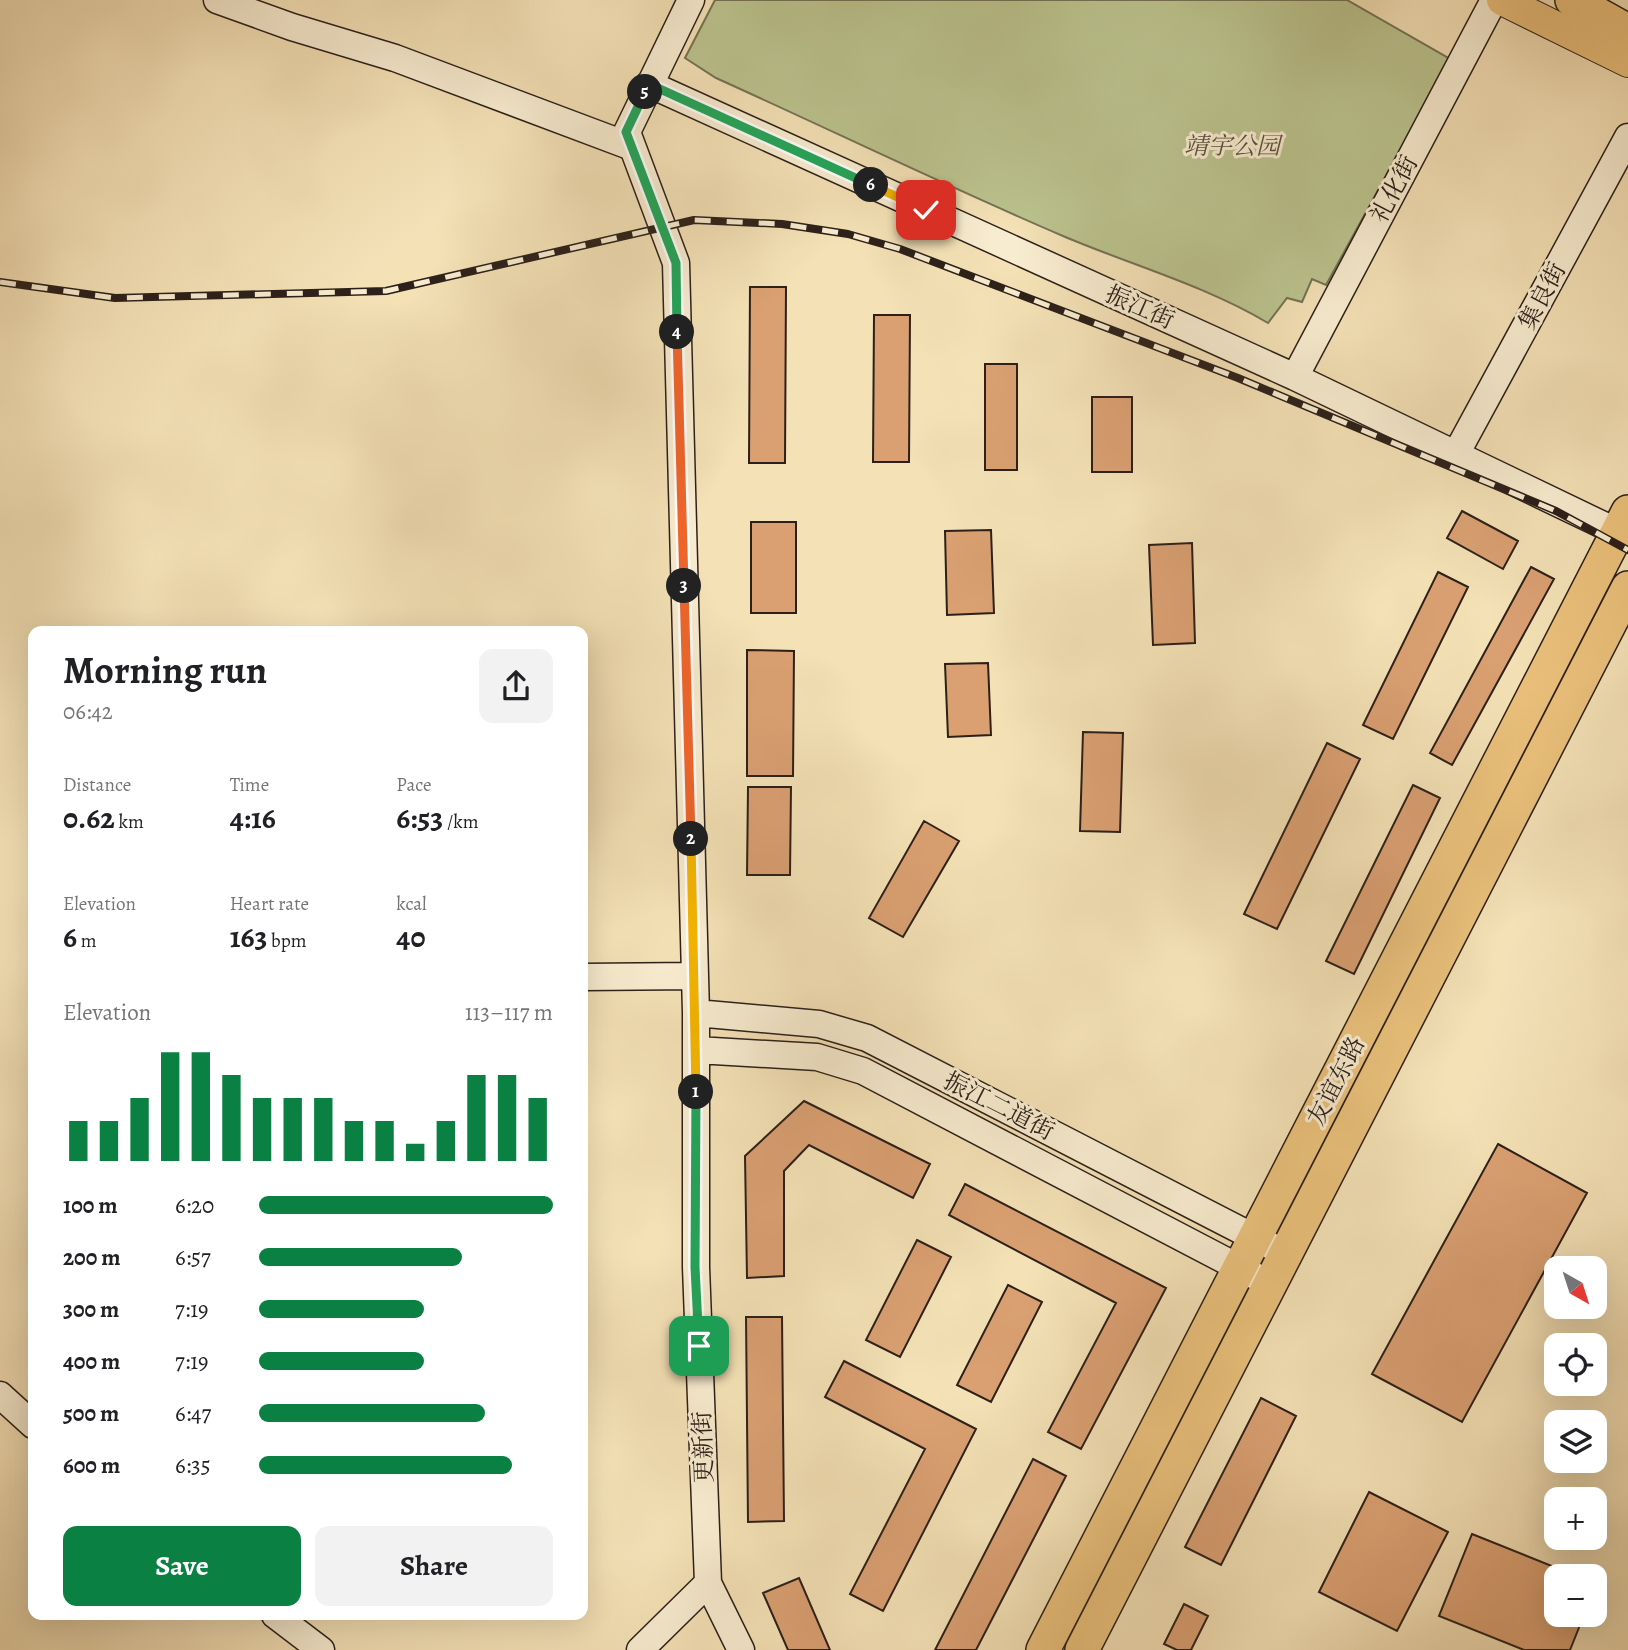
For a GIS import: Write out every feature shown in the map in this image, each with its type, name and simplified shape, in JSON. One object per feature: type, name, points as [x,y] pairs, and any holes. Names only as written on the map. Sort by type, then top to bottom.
[{"type":"highway","points":[[1572,0],[1628,31]]},
{"type":"highway","name":"友谊东路","points":[[1044,1650],[1625,527]]},
{"type":"highway","name":"友谊东路","points":[[1082,1650],[1628,588]]},
{"type":"main road","points":[[1502,0],[1628,62]]},
{"type":"street","points":[[217,0],[629,139]]},
{"type":"street","points":[[259,0],[629,139]]},
{"type":"street","points":[[629,139],[649,84],[691,0]]},
{"type":"street","name":"礼化街","points":[[1295,377],[1494,0]]},
{"type":"street","name":"振江街","points":[[649,84],[1295,377],[1456,454],[1625,527]]},
{"type":"street","name":"集良街","points":[[1456,454],[1628,137]]},
{"type":"street","name":"更新街","points":[[629,139],[676,263],[697,1050],[695,1267],[708,1583],[741,1650]]},
{"type":"street","points":[[588,977],[695,976]]},
{"type":"street","name":"振江二道街","points":[[696,1013],[819,1024],[867,1038],[1285,1253]]},
{"type":"street","name":"振江二道街","points":[[697,1050],[817,1057],[863,1071],[1269,1283]]},
{"type":"street","points":[[0,1395],[28,1420]]},
{"type":"street","points":[[640,1650],[708,1583]]},
{"type":"street","points":[[282,1620],[321,1650]]},
{"type":"green space","name":"靖宇公园","points":[[715,0],[1347,0],[1450,59],[1326,285],[1312,279],[1302,302],[1287,298],[1268,323],[1219,297],[1019,217],[716,78],[685,58]]},
{"type":"building","points":[[750,287],[786,287],[785,463],[749,463]]},
{"type":"building","points":[[874,315],[910,315],[909,462],[873,462]]},
{"type":"building","points":[[985,364],[1017,364],[1017,470],[985,470]]},
{"type":"building","points":[[1092,397],[1132,397],[1132,472],[1092,472]]},
{"type":"building","points":[[1462,511],[1518,541],[1503,569],[1447,538]]},
{"type":"building","points":[[751,522],[796,522],[796,613],[751,613]]},
{"type":"building","points":[[991,530],[994,613],[947,615],[945,531]]},
{"type":"building","points":[[1192,543],[1195,643],[1153,645],[1149,545]]},
{"type":"building","points":[[1531,567],[1554,579],[1452,765],[1430,753]]},
{"type":"building","points":[[1438,572],[1468,587],[1393,739],[1363,725]]},
{"type":"building","points":[[747,650],[794,651],[793,776],[747,776]]},
{"type":"building","points":[[988,663],[991,735],[948,737],[945,664]]},
{"type":"building","points":[[1083,732],[1123,733],[1120,832],[1080,831]]},
{"type":"building","points":[[1327,743],[1360,759],[1277,929],[1244,914]]},
{"type":"building","points":[[1413,785],[1440,798],[1354,974],[1326,961]]},
{"type":"building","points":[[748,787],[791,787],[790,875],[747,875]]},
{"type":"building","points":[[924,821],[959,841],[903,937],[869,918]]},
{"type":"building","points":[[804,1101],[930,1164],[913,1198],[809,1145],[784,1171],[784,1276],[747,1278],[745,1156]]},
{"type":"building","points":[[1498,1144],[1587,1193],[1553,1256],[1544,1256],[1544,1272],[1462,1422],[1372,1374]]},
{"type":"building","points":[[965,1184],[1166,1288],[1081,1449],[1048,1432],[1116,1303],[949,1215]]},
{"type":"building","points":[[917,1240],[951,1257],[900,1357],[866,1340]]},
{"type":"building","points":[[1008,1285],[1042,1302],[991,1402],[957,1385]]},
{"type":"building","points":[[746,1317],[782,1317],[784,1521],[748,1522]]},
{"type":"building","points":[[844,1361],[976,1429],[883,1611],[850,1594],[925,1449],[825,1397]]},
{"type":"building","points":[[1261,1398],[1296,1416],[1221,1565],[1185,1547]]},
{"type":"building","points":[[1033,1459],[1066,1476],[976,1650],[935,1650]]},
{"type":"building","points":[[1369,1492],[1448,1532],[1397,1631],[1319,1592]]},
{"type":"building","points":[[1472,1534],[1547,1564],[1544,1564],[1544,1627],[1579,1627],[1570,1650],[1524,1650],[1439,1616]]},
{"type":"building","points":[[799,1578],[830,1650],[788,1650],[763,1593]]},
{"type":"building","points":[[1184,1604],[1208,1616],[1191,1650],[1177,1650],[1164,1644]]},
{"type":"railway","points":[[0,282],[115,298],[386,291],[694,220],[782,224],[848,234],[900,249],[1238,378],[1556,511],[1628,550]]},
{"type":"route","points":[[699,1346],[695,1267],[697,1050],[676,263],[626,132],[649,84],[926,210]]}]
